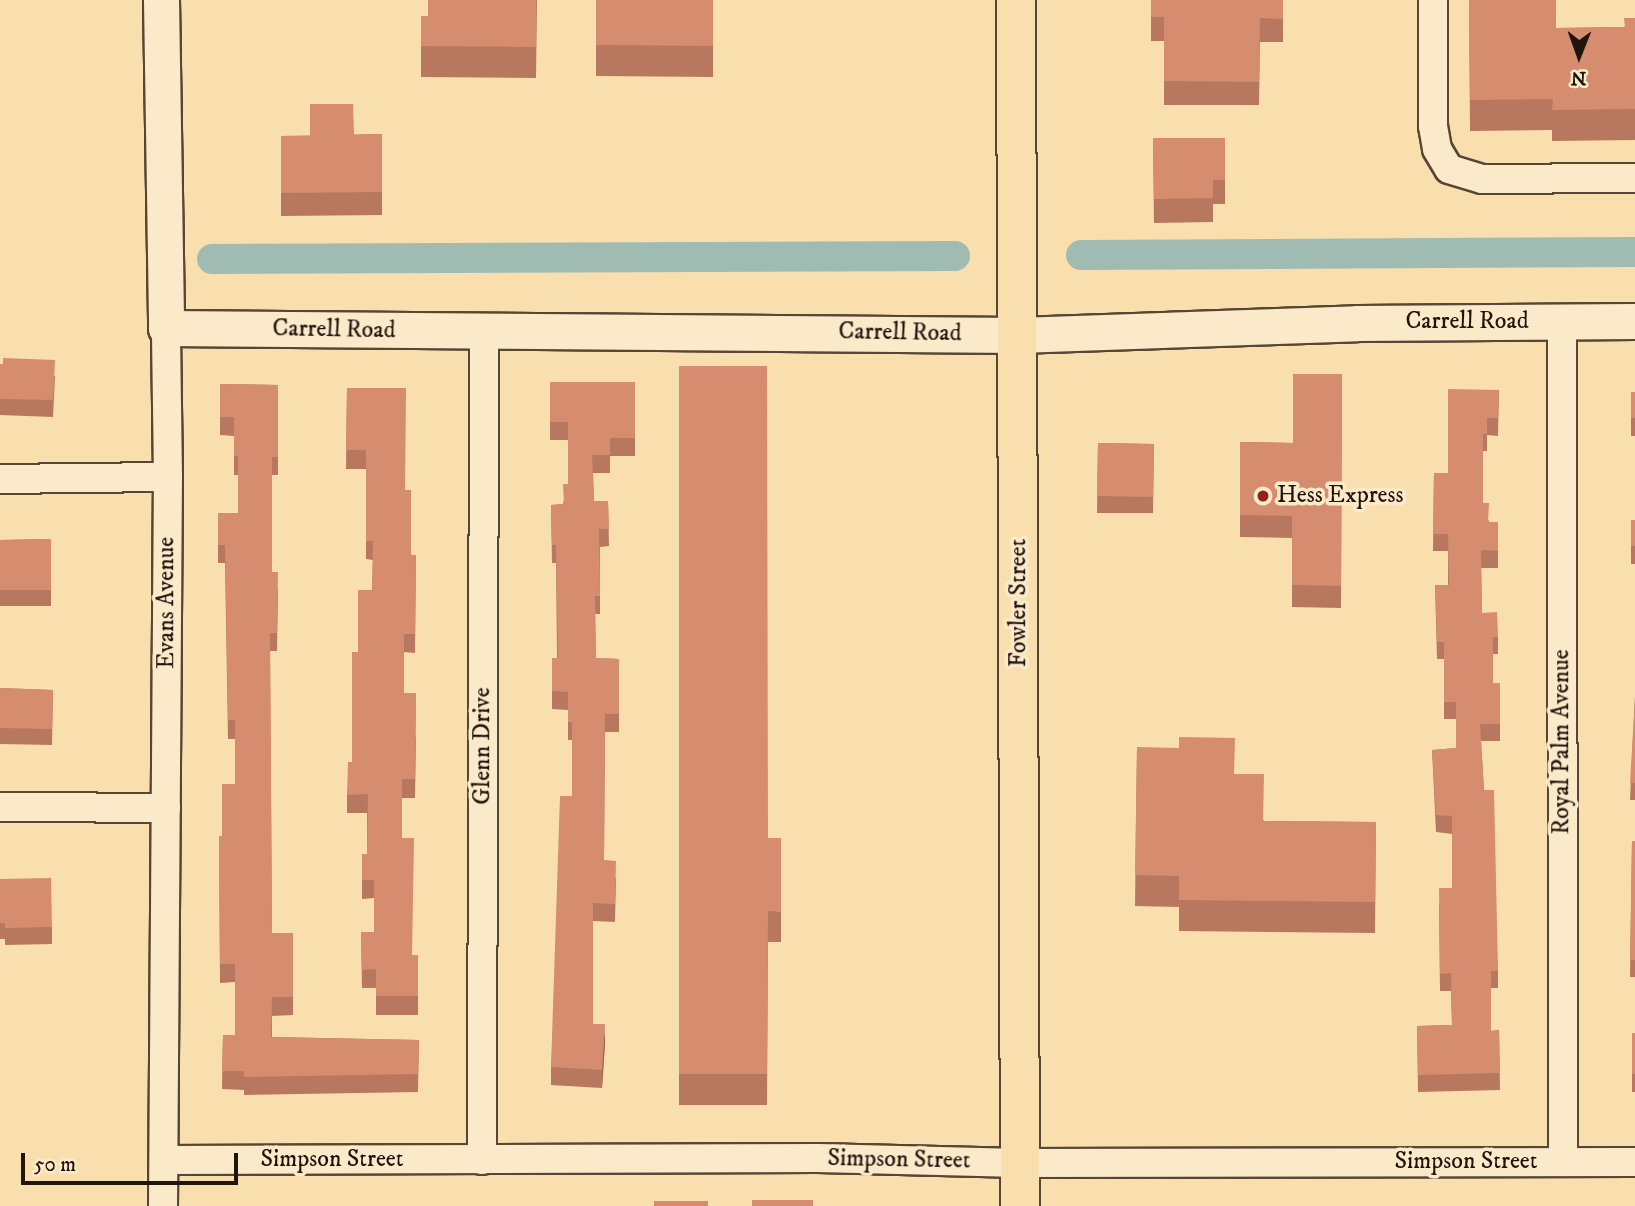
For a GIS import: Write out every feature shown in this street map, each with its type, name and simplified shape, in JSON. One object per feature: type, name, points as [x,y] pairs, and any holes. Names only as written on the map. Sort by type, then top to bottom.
[{"type":"main road","name":"Fowler Street","points":[[1016,0],[1020,1206]]},
{"type":"street","name":"Evans Avenue","points":[[161,0],[168,477],[163,1206]]},
{"type":"street","points":[[1433,0],[1433,126],[1437,149],[1449,169],[1482,179],[1635,178]]},
{"type":"street","name":"Carrell Road","points":[[166,328],[1018,335],[1357,323],[1635,321]]},
{"type":"street","name":"Royal Palm Avenue","points":[[1562,322],[1563,1161]]},
{"type":"street","name":"Glenn Drive","points":[[482,1160],[484,332]]},
{"type":"street","points":[[0,479],[168,477]]},
{"type":"street","points":[[0,807],[166,808]]},
{"type":"street","name":"Simpson Street","points":[[164,1160],[818,1158],[1020,1163],[1635,1163]]},
{"type":"building","points":[[428,0],[536,0],[536,47],[421,46],[421,16],[428,16]]},
{"type":"building","points":[[596,0],[713,0],[713,46],[596,45]]},
{"type":"building","points":[[1151,0],[1283,0],[1283,19],[1260,18],[1259,82],[1164,81],[1164,17],[1151,17]]},
{"type":"building","points":[[1469,0],[1556,0],[1556,28],[1625,27],[1624,18],[1635,18],[1635,109],[1552,110],[1553,99],[1470,100]]},
{"type":"building","points":[[310,104],[353,104],[354,135],[382,134],[382,192],[281,193],[281,136],[310,136]]},
{"type":"building","points":[[1153,138],[1225,138],[1225,180],[1213,180],[1213,198],[1154,199]]},
{"type":"building","points":[[3,358],[55,360],[53,400],[0,399],[0,364],[3,364]]},
{"type":"building","points":[[679,366],[767,366],[768,838],[781,838],[781,912],[768,911],[767,1074],[679,1074]]},
{"type":"building","points":[[1293,374],[1342,374],[1341,586],[1292,585],[1292,516],[1240,515],[1240,442],[1293,443]]},
{"type":"building","points":[[550,382],[635,382],[635,438],[610,438],[610,455],[592,455],[594,501],[608,501],[609,529],[599,529],[600,596],[595,596],[596,658],[619,659],[619,714],[605,714],[604,860],[616,861],[615,904],[593,903],[593,1024],[605,1024],[602,1070],[551,1067],[560,796],[572,796],[572,722],[568,722],[568,692],[552,691],[552,658],[558,658],[556,545],[552,545],[551,505],[564,504],[563,484],[568,484],[568,422],[550,422]]},
{"type":"building","points":[[220,384],[278,385],[278,457],[272,457],[272,572],[278,572],[277,633],[270,633],[272,933],[293,933],[293,997],[272,997],[271,1037],[419,1040],[418,1074],[244,1077],[244,1071],[222,1071],[223,1035],[235,1035],[235,964],[220,964],[219,836],[222,836],[222,784],[235,784],[235,720],[228,720],[225,545],[218,545],[218,513],[238,513],[238,456],[234,456],[234,417],[220,417]]},
{"type":"building","points":[[347,388],[406,388],[405,490],[411,490],[411,555],[416,555],[415,634],[404,634],[404,693],[416,693],[416,720],[415,779],[402,779],[402,838],[414,838],[412,955],[418,955],[418,996],[376,996],[376,969],[362,970],[361,932],[374,932],[374,880],[362,880],[362,854],[367,854],[368,794],[347,795],[348,762],[352,762],[352,652],[358,652],[358,590],[372,590],[373,541],[366,541],[366,450],[346,450]]},
{"type":"building","points":[[1448,389],[1499,390],[1498,418],[1487,418],[1487,434],[1483,434],[1483,503],[1489,503],[1488,522],[1498,522],[1498,551],[1481,550],[1482,613],[1497,612],[1498,637],[1493,637],[1493,683],[1500,683],[1500,724],[1480,724],[1484,790],[1494,790],[1498,971],[1491,971],[1491,1031],[1499,1030],[1500,1073],[1418,1075],[1417,1026],[1452,1025],[1451,973],[1440,974],[1439,888],[1452,888],[1452,816],[1436,815],[1432,750],[1456,748],[1456,702],[1444,702],[1444,642],[1437,642],[1435,585],[1449,585],[1448,534],[1433,534],[1434,473],[1448,473]]},
{"type":"building","points":[[1631,392],[1635,392],[1635,418],[1631,418]]},
{"type":"building","points":[[1098,443],[1154,444],[1153,497],[1097,496]]},
{"type":"building","points":[[1631,520],[1635,520],[1635,546],[1631,546]]},
{"type":"building","points":[[51,539],[51,590],[0,590],[0,540]]},
{"type":"building","points":[[0,688],[53,690],[52,729],[0,728]]},
{"type":"building","points":[[1635,697],[1635,783],[1630,783]]},
{"type":"building","points":[[1179,737],[1235,738],[1234,774],[1264,774],[1263,821],[1376,822],[1375,902],[1179,900],[1179,876],[1135,875],[1137,747],[1179,748]]},
{"type":"building","points":[[1632,841],[1635,841],[1635,960],[1630,960]]},
{"type":"building","points":[[51,878],[52,927],[5,928],[5,923],[0,923],[0,879]]},
{"type":"building","points":[[1632,1033],[1635,1033],[1635,1074],[1632,1074]]},
{"type":"building","points":[[752,1200],[813,1200],[813,1206],[752,1206]]},
{"type":"building","points":[[654,1201],[708,1201],[708,1206],[654,1206]]},
{"type":"waterway","points":[[1081,255],[1635,252]]},
{"type":"waterway","points":[[212,259],[955,256]]},
{"type":"place","name":"Hess Express","points":[[1263,496]]}]
